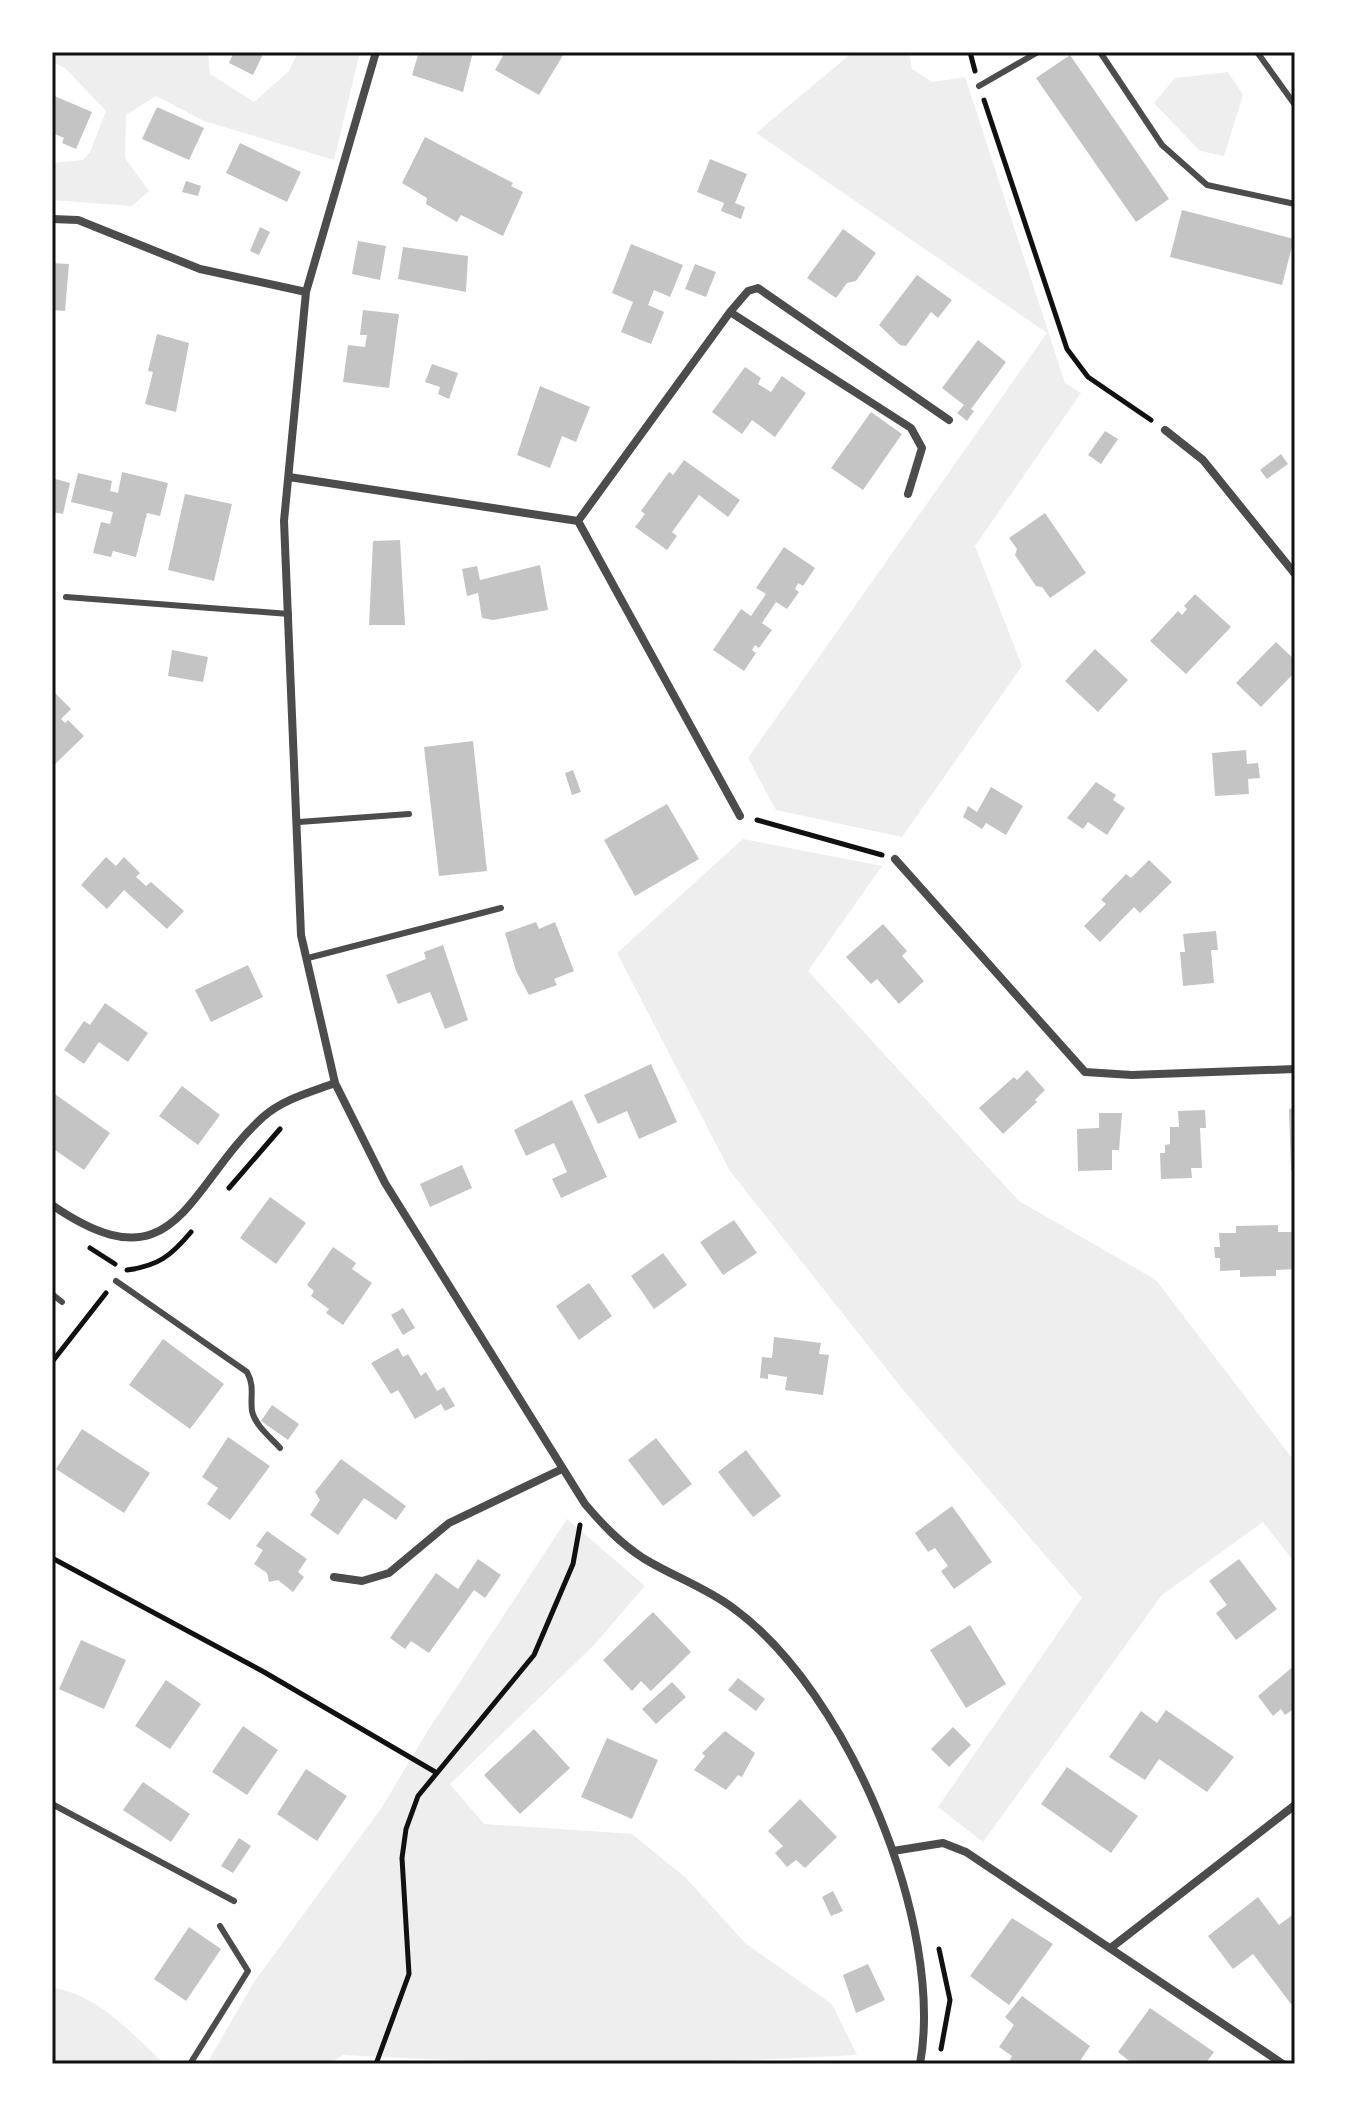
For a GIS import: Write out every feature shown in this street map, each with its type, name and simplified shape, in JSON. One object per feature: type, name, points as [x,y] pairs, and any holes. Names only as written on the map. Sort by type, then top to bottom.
[{"type":"street","points":[[376,52],[306,292],[284,521],[299,822],[301,935],[335,1083],[385,1183],[585,1504],[613,1535],[644,1559],[734,1608],[792,1663],[853,1754],[893,1851],[923,1972],[925,2009],[920,2064]]},
{"type":"street","points":[[52,219],[78,220],[200,269],[306,292]]},
{"type":"street","points":[[578,521],[730,312],[748,291],[758,288],[949,420]]},
{"type":"street","points":[[730,312],[911,428],[922,448],[908,494]]},
{"type":"street","points":[[1165,430],[1203,460],[1295,574]]},
{"type":"street","points":[[289,477],[578,521]]},
{"type":"street","points":[[578,521],[740,816]]},
{"type":"street","points":[[895,859],[1085,1072],[1132,1075],[1295,1069]]},
{"type":"street","points":[[52,1205],[106,1236],[134,1239],[154,1233],[187,1208],[261,1119],[279,1105],[335,1083]]},
{"type":"street","points":[[334,1577],[362,1581],[389,1573],[449,1523],[562,1469]]},
{"type":"street","points":[[1112,1947],[1295,1805]]},
{"type":"street","points":[[893,1851],[943,1843],[966,1852],[1283,2064]]},
{"type":"lane","points":[[979,86],[1038,52]]},
{"type":"lane","points":[[1100,52],[1162,145],[1207,185],[1295,204]]},
{"type":"lane","points":[[1257,52],[1295,105]]},
{"type":"lane","points":[[66,597],[289,614]]},
{"type":"lane","points":[[299,822],[409,814]]},
{"type":"lane","points":[[308,958],[501,908]]},
{"type":"lane","points":[[116,1281],[247,1372],[254,1386],[252,1408],[255,1420],[280,1448]]},
{"type":"lane","points":[[52,1294],[62,1302]]},
{"type":"lane","points":[[52,1804],[234,1901]]},
{"type":"lane","points":[[190,2064],[248,1971],[220,1926]]},
{"type":"path","points":[[962,52],[970,52],[1067,349],[1088,377],[1165,430]]},
{"type":"path","points":[[740,816],[895,859]]},
{"type":"path","points":[[52,1362],[124,1270],[134,1239]]},
{"type":"path","points":[[376,2064],[409,1974],[402,1858],[406,1829],[418,1796],[534,1655],[573,1564],[585,1504]]},
{"type":"path","points":[[52,1558],[264,1672],[437,1773]]},
{"type":"shaded area","points":[[52,52],[208,52],[210,74],[254,102],[289,71],[298,52],[360,52],[334,160],[204,121],[156,96],[126,115],[125,158],[149,191],[132,206],[52,200],[52,163],[83,160],[90,152],[106,111],[66,69],[52,61]]},
{"type":"shaded area","points":[[853,52],[909,52],[912,69],[932,82],[965,77],[1065,383],[1081,393],[975,546],[1022,666],[902,837],[776,810],[748,758],[1047,333],[756,133]]},
{"type":"shaded area","points":[[1228,72],[1243,95],[1224,156],[1200,151],[1154,103],[1175,78]]},
{"type":"shaded area","points":[[743,839],[882,866],[808,971],[1019,1201],[1156,1280],[1295,1462],[1295,1563],[1263,1522],[1162,1595],[983,1842],[938,1807],[1082,1598],[904,1391],[730,1171],[617,953]]},
{"type":"shaded area","points":[[567,1519],[645,1586],[594,1645],[450,1784],[484,1824],[632,1834],[686,1878],[745,1943],[832,2004],[857,2055],[664,2062],[472,2061],[343,2055],[329,2064],[217,2064],[209,2060],[254,1982],[382,1807],[427,1732]]},
{"type":"shaded area","points":[[52,1988],[84,1998],[99,2007],[165,2064],[52,2064]]},
{"type":"building","points":[[234,52],[264,52],[253,75],[229,63]]},
{"type":"building","points":[[419,52],[473,52],[463,92],[412,75]]},
{"type":"building","points":[[505,52],[565,52],[539,95],[495,70]]},
{"type":"building","points":[[1070,55],[1169,199],[1136,222],[1036,78]]},
{"type":"building","points":[[52,95],[92,112],[76,149],[62,143],[64,138],[55,134],[52,141]]},
{"type":"building","points":[[157,107],[204,128],[189,160],[142,139]]},
{"type":"building","points":[[425,137],[513,183],[511,186],[523,192],[503,236],[461,215],[457,222],[426,204],[427,198],[402,183]]},
{"type":"building","points":[[240,143],[301,172],[287,202],[226,173]]},
{"type":"building","points":[[710,159],[747,174],[735,203],[745,207],[741,219],[721,211],[724,203],[697,192]]},
{"type":"building","points":[[186,181],[201,186],[198,196],[182,192]]},
{"type":"building","points":[[1182,210],[1294,239],[1282,285],[1170,257]]},
{"type":"building","points":[[260,227],[270,232],[259,255],[250,251]]},
{"type":"building","points":[[843,229],[876,253],[856,281],[847,283],[836,298],[807,278]]},
{"type":"building","points":[[358,241],[386,246],[380,280],[352,274]]},
{"type":"building","points":[[631,244],[683,265],[670,297],[654,290],[648,305],[664,312],[651,344],[621,332],[633,302],[612,293]]},
{"type":"building","points":[[403,247],[468,256],[466,292],[398,279]]},
{"type":"building","points":[[52,263],[69,264],[65,311],[52,310]]},
{"type":"building","points":[[695,264],[716,272],[706,297],[685,289]]},
{"type":"building","points":[[917,275],[952,300],[938,318],[931,312],[906,346],[900,345],[879,325]]},
{"type":"building","points":[[363,310],[399,314],[389,388],[343,382],[348,345],[365,347],[367,335],[360,335]]},
{"type":"building","points":[[157,334],[189,343],[176,412],[145,404],[153,372],[148,371]]},
{"type":"building","points":[[978,340],[1006,362],[971,409],[974,411],[967,421],[957,413],[964,405],[942,388]]},
{"type":"building","points":[[432,364],[458,373],[449,399],[438,394],[440,387],[425,382]]},
{"type":"building","points":[[745,367],[761,378],[758,384],[771,392],[782,376],[806,393],[775,437],[752,420],[742,434],[712,412]]},
{"type":"building","points":[[540,386],[590,407],[576,442],[562,436],[550,468],[517,455]]},
{"type":"building","points":[[871,412],[902,434],[863,490],[831,468]]},
{"type":"building","points":[[1105,431],[1118,439],[1101,464],[1088,455]]},
{"type":"building","points":[[1281,454],[1288,464],[1267,479],[1260,470]]},
{"type":"building","points":[[684,460],[740,500],[728,517],[699,495],[672,532],[677,536],[667,550],[635,527],[645,514],[641,511],[669,472],[673,475]]},
{"type":"building","points":[[122,472],[168,483],[160,516],[147,513],[136,557],[113,551],[111,557],[93,553],[101,522],[110,524],[113,512],[71,502],[78,473],[112,481],[110,491],[118,493]]},
{"type":"building","points":[[52,478],[70,483],[63,514],[52,512]]},
{"type":"building","points":[[185,494],[232,504],[214,581],[168,570]]},
{"type":"building","points":[[1045,513],[1086,573],[1050,598],[1042,587],[1036,586],[1015,555],[1017,549],[1009,538]]},
{"type":"building","points":[[400,540],[405,625],[369,625],[373,541]]},
{"type":"building","points":[[784,547],[815,568],[803,586],[798,583],[795,589],[799,592],[787,609],[776,602],[762,623],[772,630],[759,648],[755,645],[752,650],[756,653],[744,671],[713,650],[741,609],[751,616],[766,594],[756,588]]},
{"type":"building","points":[[540,565],[548,610],[493,620],[482,618],[478,593],[467,596],[462,569],[477,566],[480,580]]},
{"type":"building","points":[[1195,594],[1231,627],[1186,674],[1150,641],[1178,611],[1182,615],[1187,609],[1184,606]]},
{"type":"building","points":[[1276,642],[1295,660],[1295,672],[1261,707],[1236,683]]},
{"type":"building","points":[[1095,649],[1128,680],[1098,712],[1065,681]]},
{"type":"building","points":[[172,650],[208,657],[203,682],[168,676]]},
{"type":"building","points":[[52,690],[71,709],[61,719],[65,723],[68,720],[84,736],[52,767]]},
{"type":"building","points":[[473,741],[487,871],[439,876],[424,747]]},
{"type":"building","points":[[1246,750],[1247,764],[1258,763],[1260,778],[1248,779],[1249,794],[1215,796],[1212,753]]},
{"type":"building","points":[[573,770],[581,792],[572,795],[565,773]]},
{"type":"building","points":[[1096,782],[1116,795],[1113,800],[1125,808],[1107,835],[1088,822],[1083,829],[1067,818]]},
{"type":"building","points":[[991,787],[1023,806],[1006,835],[986,823],[982,829],[963,817],[968,806],[977,812]]},
{"type":"building","points":[[667,804],[699,859],[635,896],[604,840]]},
{"type":"building","points":[[106,857],[116,866],[124,857],[140,873],[136,877],[146,886],[151,882],[184,911],[167,929],[124,890],[107,909],[81,885]]},
{"type":"building","points":[[1149,860],[1172,882],[1140,913],[1134,907],[1100,942],[1084,926],[1106,904],[1101,900],[1126,874],[1131,878]]},
{"type":"building","points":[[536,922],[539,929],[555,922],[574,971],[554,979],[557,985],[529,995],[516,971],[505,933]]},
{"type":"building","points":[[883,924],[907,951],[902,956],[924,981],[899,1004],[877,979],[871,984],[846,957]]},
{"type":"building","points":[[1216,931],[1218,950],[1211,950],[1214,983],[1183,986],[1180,952],[1185,952],[1183,934]]},
{"type":"building","points":[[443,945],[468,1020],[445,1029],[430,992],[398,1004],[386,975],[426,959],[424,952]]},
{"type":"building","points":[[248,965],[263,997],[211,1022],[195,990]]},
{"type":"building","points":[[105,1003],[148,1033],[128,1062],[99,1042],[84,1064],[64,1050],[84,1021],[90,1025]]},
{"type":"building","points":[[651,1064],[677,1122],[639,1139],[627,1111],[598,1124],[584,1095]]},
{"type":"building","points":[[1027,1070],[1045,1090],[1035,1100],[1037,1102],[1003,1134],[979,1108],[1014,1077],[1017,1080]]},
{"type":"building","points":[[182,1086],[220,1115],[198,1145],[159,1116]]},
{"type":"building","points":[[52,1092],[110,1133],[84,1170],[52,1148]]},
{"type":"building","points":[[572,1100],[607,1177],[561,1198],[552,1179],[567,1172],[554,1143],[526,1156],[514,1130]]},
{"type":"building","points":[[1295,1108],[1295,1170],[1291,1170],[1289,1109]]},
{"type":"building","points":[[1205,1110],[1206,1128],[1200,1128],[1202,1168],[1191,1168],[1192,1178],[1161,1179],[1160,1153],[1165,1153],[1165,1145],[1170,1144],[1170,1127],[1179,1127],[1178,1111]]},
{"type":"building","points":[[1099,1113],[1122,1113],[1119,1150],[1112,1150],[1112,1170],[1078,1171],[1077,1129],[1099,1128]]},
{"type":"building","points":[[462,1165],[472,1188],[430,1207],[420,1184]]},
{"type":"building","points":[[270,1197],[306,1223],[276,1264],[240,1238]]},
{"type":"building","points":[[734,1220],[757,1253],[723,1275],[700,1242]]},
{"type":"building","points":[[1278,1225],[1278,1232],[1295,1232],[1295,1269],[1276,1270],[1276,1276],[1240,1277],[1240,1270],[1220,1271],[1220,1258],[1215,1258],[1214,1247],[1220,1247],[1219,1233],[1236,1233],[1236,1226]]},
{"type":"building","points":[[333,1247],[356,1263],[352,1269],[372,1283],[343,1325],[326,1313],[329,1309],[311,1296],[314,1291],[307,1285]]},
{"type":"building","points":[[663,1253],[687,1285],[654,1309],[631,1276]]},
{"type":"building","points":[[589,1283],[612,1316],[579,1340],[556,1306]]},
{"type":"building","points":[[403,1308],[415,1328],[403,1335],[391,1315]]},
{"type":"building","points":[[774,1337],[821,1343],[819,1354],[829,1355],[823,1395],[785,1390],[787,1377],[768,1374],[768,1379],[760,1378],[762,1357],[772,1358]]},
{"type":"building","points":[[163,1339],[224,1384],[190,1429],[129,1385]]},
{"type":"building","points":[[398,1348],[403,1357],[408,1354],[421,1376],[426,1372],[437,1391],[444,1387],[455,1406],[445,1411],[441,1404],[415,1419],[398,1390],[391,1394],[371,1363]]},
{"type":"building","points":[[272,1405],[299,1424],[288,1440],[261,1421]]},
{"type":"building","points":[[82,1429],[150,1473],[124,1513],[56,1469]]},
{"type":"building","points":[[228,1437],[270,1466],[230,1520],[207,1504],[218,1488],[202,1477]]},
{"type":"building","points":[[656,1438],[692,1484],[663,1506],[628,1460]]},
{"type":"building","points":[[746,1450],[781,1496],[753,1517],[718,1472]]},
{"type":"building","points":[[341,1459],[406,1506],[396,1520],[364,1498],[338,1535],[310,1515],[320,1500],[315,1492]]},
{"type":"building","points":[[952,1506],[992,1562],[954,1589],[941,1571],[948,1566],[935,1548],[928,1552],[915,1533]]},
{"type":"building","points":[[267,1531],[307,1559],[298,1572],[304,1577],[293,1592],[278,1580],[269,1582],[267,1573],[254,1564],[263,1550],[256,1546]]},
{"type":"building","points":[[478,1559],[501,1575],[485,1598],[474,1590],[429,1653],[411,1641],[405,1649],[390,1638],[436,1573],[458,1589]]},
{"type":"building","points":[[1239,1559],[1277,1609],[1236,1640],[1216,1613],[1227,1605],[1209,1581]]},
{"type":"building","points":[[653,1612],[691,1652],[651,1691],[641,1681],[632,1691],[603,1660]]},
{"type":"building","points":[[970,1625],[1006,1684],[966,1708],[930,1650]]},
{"type":"building","points":[[81,1640],[126,1660],[104,1709],[59,1689]]},
{"type":"building","points":[[1295,1665],[1295,1708],[1285,1715],[1281,1709],[1273,1716],[1258,1696]]},
{"type":"building","points":[[738,1678],[765,1699],[756,1711],[728,1690]]},
{"type":"building","points":[[166,1680],[201,1704],[170,1749],[135,1726]]},
{"type":"building","points":[[672,1682],[686,1697],[656,1724],[642,1709]]},
{"type":"building","points":[[1166,1710],[1234,1757],[1207,1792],[1159,1759],[1145,1780],[1109,1757],[1141,1711],[1157,1723]]},
{"type":"building","points":[[243,1726],[278,1750],[247,1795],[212,1772]]},
{"type":"building","points":[[953,1727],[971,1745],[949,1767],[931,1749]]},
{"type":"building","points":[[534,1729],[570,1768],[520,1814],[484,1775]]},
{"type":"building","points":[[725,1731],[755,1753],[742,1777],[738,1775],[726,1790],[694,1770],[705,1756],[702,1753]]},
{"type":"building","points":[[607,1738],[658,1760],[632,1819],[581,1797]]},
{"type":"building","points":[[1067,1767],[1138,1816],[1111,1853],[1041,1804]]},
{"type":"building","points":[[306,1769],[347,1796],[317,1841],[277,1814]]},
{"type":"building","points":[[143,1782],[190,1814],[171,1842],[123,1810]]},
{"type":"building","points":[[800,1799],[837,1837],[805,1868],[796,1860],[787,1867],[775,1853],[783,1846],[768,1831]]},
{"type":"building","points":[[239,1838],[251,1846],[233,1873],[221,1866]]},
{"type":"building","points":[[833,1891],[843,1911],[831,1916],[822,1897]]},
{"type":"building","points":[[1258,1897],[1279,1925],[1295,1913],[1295,2001],[1291,2004],[1253,1954],[1233,1969],[1208,1936]]},
{"type":"building","points":[[1012,1918],[1053,1944],[1009,2005],[970,1976]]},
{"type":"building","points":[[189,1927],[221,1949],[186,2001],[154,1979]]},
{"type":"building","points":[[868,1964],[885,2000],[856,2013],[843,1975]]},
{"type":"building","points":[[1022,1996],[1090,2046],[1078,2064],[1008,2064],[1012,2056],[999,2047],[1014,2025],[1005,2017]]},
{"type":"building","points":[[1150,2008],[1214,2052],[1205,2064],[1133,2064],[1118,2052]]}]
